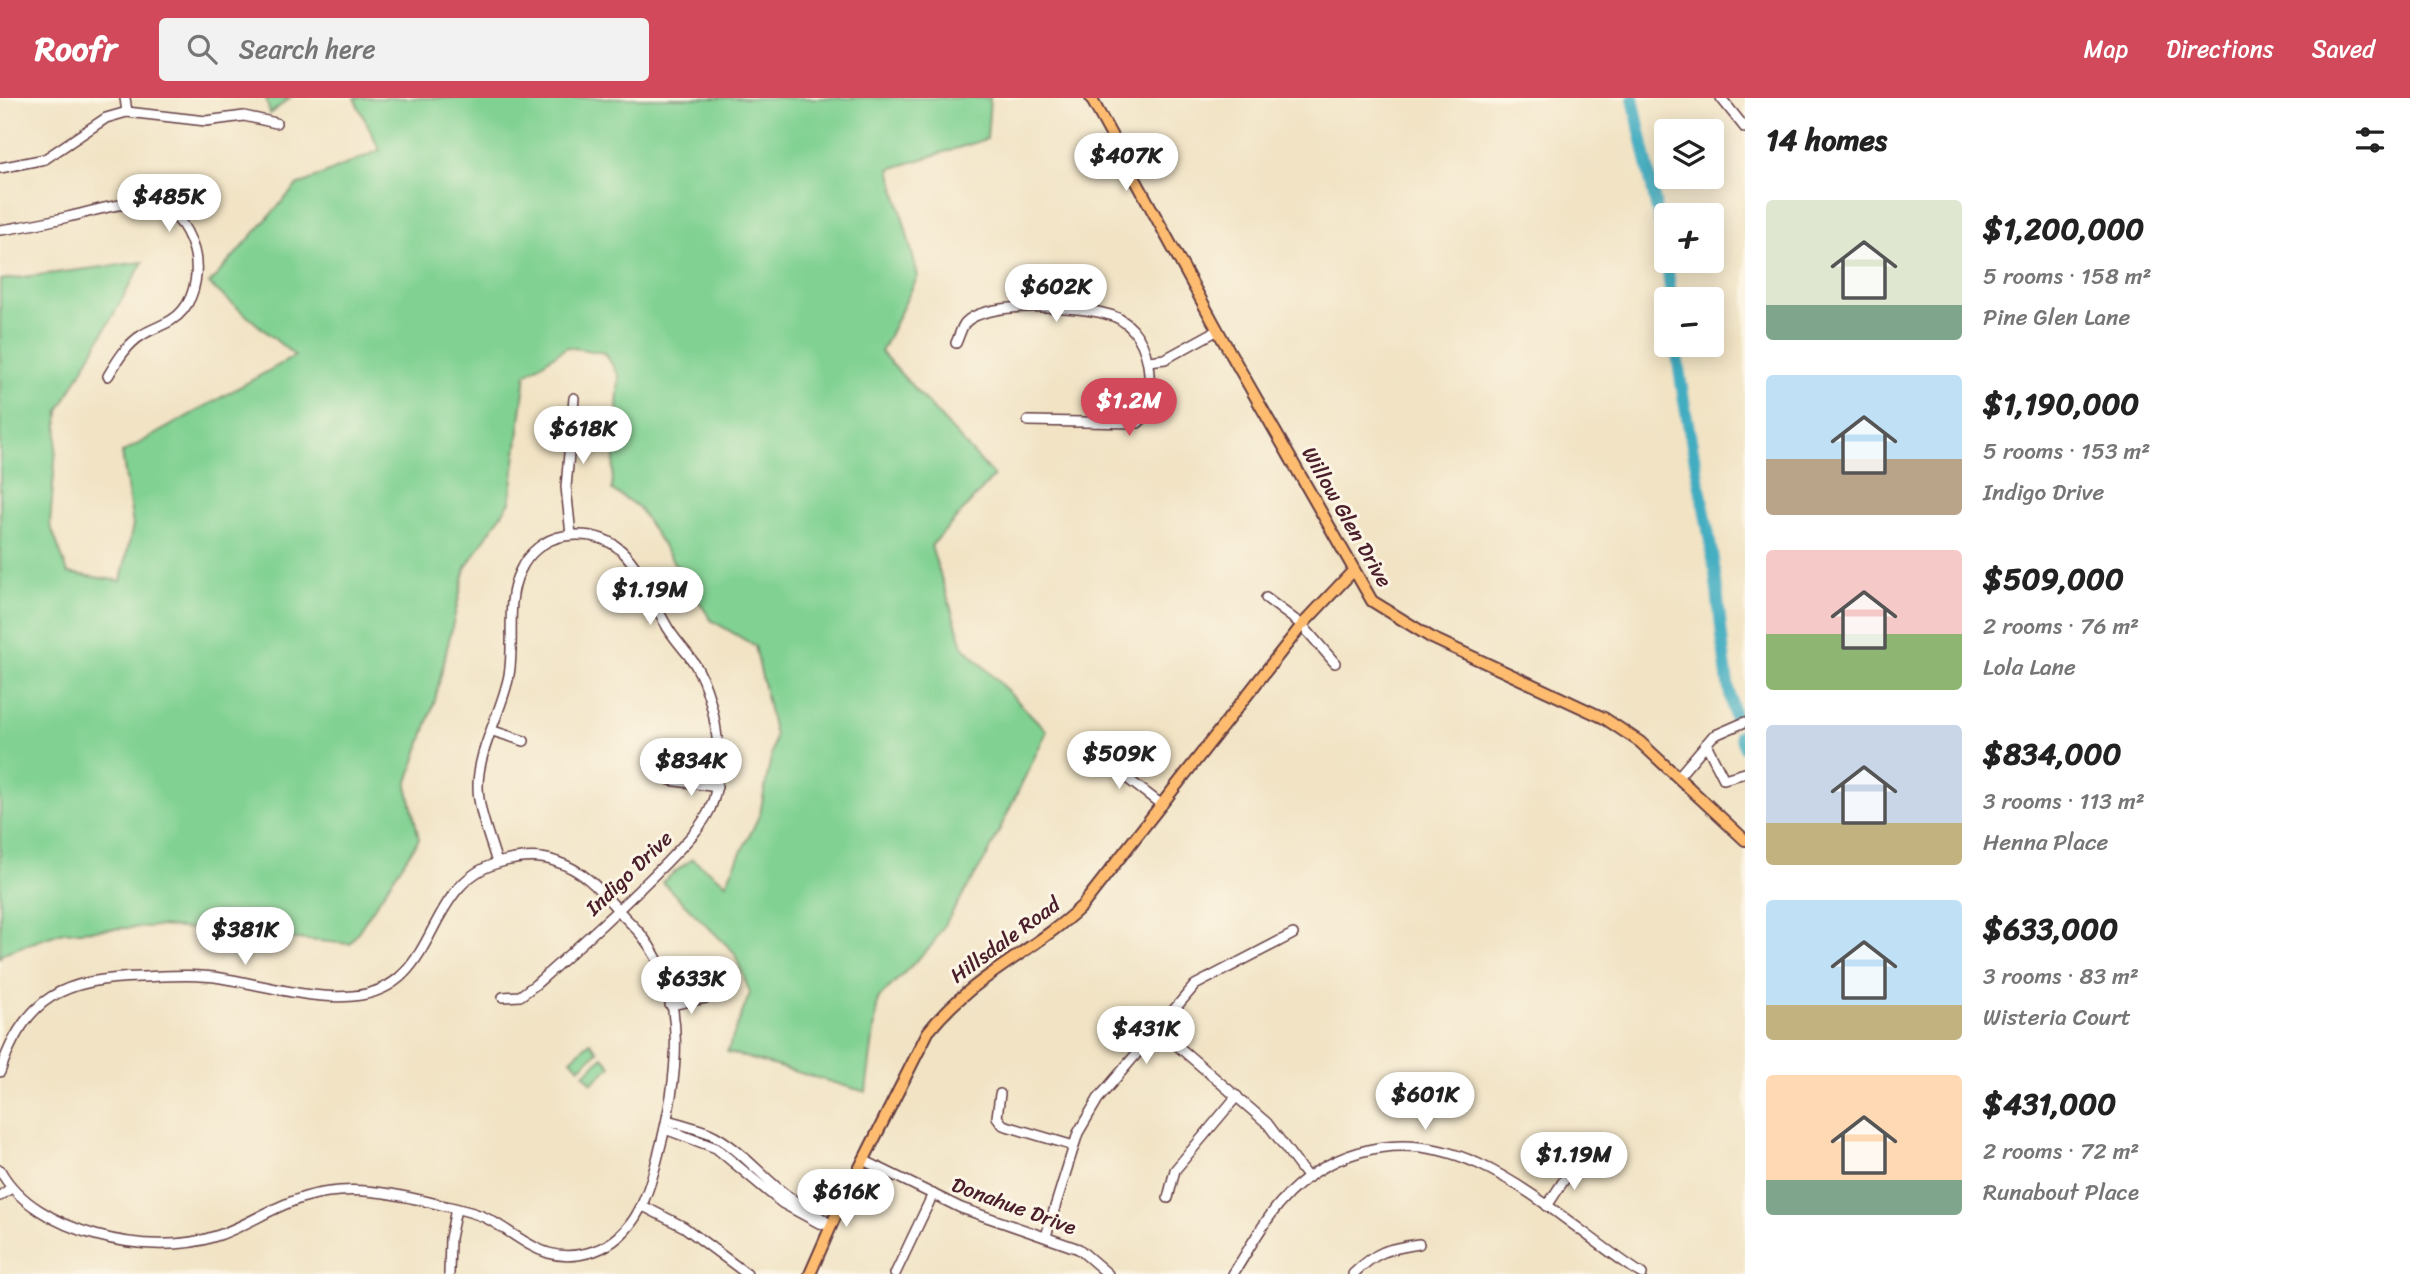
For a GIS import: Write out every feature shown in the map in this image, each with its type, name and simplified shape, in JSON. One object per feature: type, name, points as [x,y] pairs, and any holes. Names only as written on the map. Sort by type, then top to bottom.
[{"type":"main road","name":"Willow Glen Drive","points":[[1091,98],[1353,570],[1380,608],[1432,638],[1604,718],[1640,742],[1745,840]]},
{"type":"main road","name":"Hillsdale Road","points":[[810,1274],[915,1053],[945,1010],[974,984],[1067,920],[1082,906],[1301,625],[1353,570]]},
{"type":"street","points":[[125,98],[127,112]]},
{"type":"street","points":[[1721,98],[1745,128]]},
{"type":"street","points":[[0,168],[45,159],[106,118],[127,112],[206,121],[243,116],[276,123]]},
{"type":"street","points":[[0,230],[128,201],[156,206],[183,227],[198,264],[191,295],[183,310],[166,325],[142,335],[126,349],[108,376]]},
{"type":"street","points":[[957,343],[965,323],[986,312],[1021,308],[1107,314],[1126,324],[1140,340],[1149,360],[1150,412],[1138,424],[1028,421]]},
{"type":"street","points":[[1149,360],[1165,359],[1218,330]]},
{"type":"street","points":[[571,535],[566,487],[574,398]]},
{"type":"street","name":"Indigo Drive","points":[[497,863],[478,787],[479,770],[505,698],[511,665],[513,597],[518,573],[526,560],[543,544],[571,535],[603,538],[629,557],[666,626],[694,663],[708,690],[718,765],[717,787],[708,812],[695,833],[618,910],[536,985],[520,996],[503,997]]},
{"type":"street","points":[[1266,598],[1301,625],[1335,663]]},
{"type":"street","points":[[1678,777],[1713,736],[1745,722]]},
{"type":"street","points":[[493,731],[524,741]]},
{"type":"street","points":[[1706,744],[1724,779],[1741,775]]},
{"type":"street","points":[[1094,753],[1162,805]]},
{"type":"street","points":[[670,780],[717,787]]},
{"type":"street","points":[[0,1072],[13,1036],[33,1010],[60,991],[86,981],[183,975],[214,977],[322,996],[350,997],[375,991],[398,978],[419,957],[442,907],[459,886],[497,863],[535,857],[564,864],[598,885],[645,940],[660,969],[670,1005],[676,1060],[674,1090],[643,1206],[615,1240],[593,1251],[571,1255],[538,1251],[485,1217],[387,1192],[327,1192],[282,1205],[217,1236],[191,1242],[150,1245],[122,1241],[82,1229],[42,1212],[6,1184],[0,1170]]},
{"type":"street","points":[[1046,1236],[1074,1146],[1087,1115],[1098,1100],[1195,985],[1293,934]]},
{"type":"street","points":[[670,1005],[706,998]]},
{"type":"street","points":[[1157,1029],[1267,1123],[1308,1178]]},
{"type":"street","points":[[1000,1094],[997,1117],[1003,1125],[1074,1146]]},
{"type":"street","points":[[1168,1198],[1175,1170],[1237,1096]]},
{"type":"street","points":[[666,1125],[716,1147],[782,1203],[818,1223],[831,1226]]},
{"type":"street","points":[[1233,1274],[1280,1203],[1308,1178],[1341,1159],[1366,1151],[1404,1146],[1429,1147],[1476,1161],[1547,1206],[1642,1274]]},
{"type":"street","name":"Donahue Drive","points":[[865,1161],[961,1208],[1079,1249],[1108,1274]]},
{"type":"street","points":[[1547,1206],[1576,1162]]},
{"type":"street","points":[[0,1196],[6,1184]]},
{"type":"street","points":[[895,1274],[933,1194]]},
{"type":"street","points":[[643,1206],[684,1227],[747,1274]]},
{"type":"street","points":[[449,1274],[450,1238],[456,1209]]},
{"type":"street","points":[[1353,1274],[1372,1256],[1385,1249],[1419,1244]]},
{"type":"green space","points":[[266,98],[290,98],[270,114]]},
{"type":"green space","points":[[354,98],[990,98],[987,139],[890,169],[918,276],[881,352],[994,476],[931,546],[963,646],[1047,731],[987,856],[932,945],[878,999],[866,1092],[727,1052],[750,993],[734,952],[662,882],[692,859],[726,883],[760,814],[775,736],[755,646],[711,620],[638,507],[612,490],[619,376],[605,353],[567,347],[526,374],[510,502],[466,567],[435,700],[407,785],[419,839],[350,944],[159,926],[63,932],[3,953],[0,957],[0,280],[143,262],[59,411],[50,524],[68,573],[121,581],[133,525],[122,453],[295,356],[209,284],[296,186],[380,150]]},
{"type":"green space","points":[[590,1042],[598,1051],[579,1068],[571,1059]]},
{"type":"green space","points":[[603,1057],[611,1066],[592,1083],[584,1074]]},
{"type":"waterway","points":[[1633,98],[1655,203]]},
{"type":"waterway","points":[[1668,273],[1670,287]]},
{"type":"waterway","points":[[1678,357],[1714,566],[1725,662],[1735,719]]},
{"type":"waterway","points":[[1740,735],[1745,748]]}]
